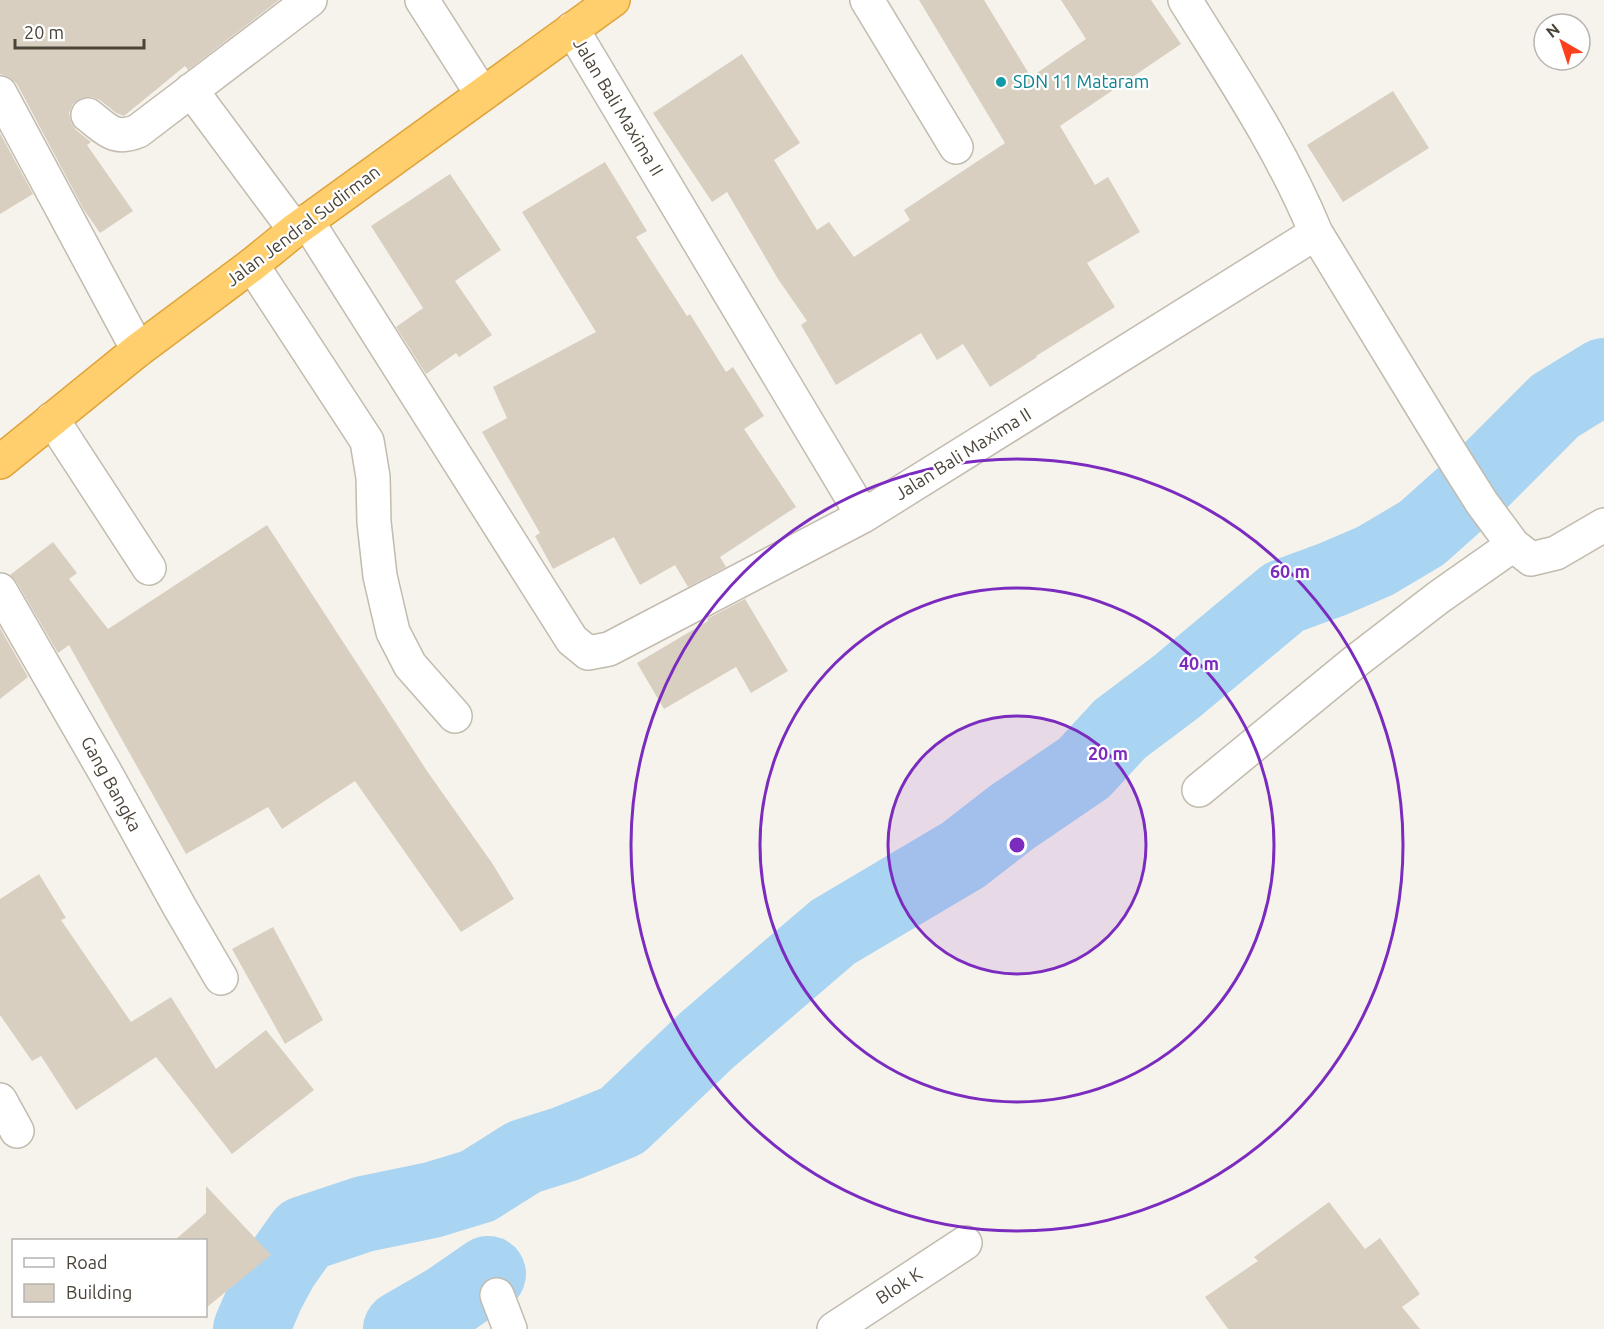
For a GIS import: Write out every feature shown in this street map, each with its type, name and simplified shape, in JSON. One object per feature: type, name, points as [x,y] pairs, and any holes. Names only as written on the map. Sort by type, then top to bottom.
[{"type":"highway","name":"Jalan Jendral Sudirman","points":[[0,462],[138,350],[302,226],[613,0]]},
{"type":"street","points":[[88,115],[110,133],[120,136],[138,132],[310,0]]},
{"type":"street","points":[[422,0],[482,94]]},
{"type":"street","points":[[867,0],[956,147]]},
{"type":"street","points":[[1185,0],[1278,153],[1305,205],[1316,233],[1450,454],[1513,545],[1531,559],[1556,553],[1604,525]]},
{"type":"street","name":"Jalan Bali Maxima II","points":[[572,29],[863,516],[1316,233]]},
{"type":"street","points":[[191,90],[302,226],[572,640],[588,653],[609,650],[863,516]]},
{"type":"street","points":[[0,93],[138,350]]},
{"type":"street","points":[[252,265],[367,441],[374,477],[374,522],[380,576],[393,632],[410,665],[455,716]]},
{"type":"street","points":[[52,419],[149,568]]},
{"type":"street","points":[[1199,790],[1356,661],[1439,597],[1513,545]]},
{"type":"street","name":"Gang Bangka","points":[[0,590],[221,978]]},
{"type":"street","points":[[0,1100],[17,1131]]},
{"type":"street","name":"Blok K","points":[[834,1329],[965,1244]]},
{"type":"street","points":[[497,1295],[510,1329]]},
{"type":"building","points":[[0,0],[279,0],[188,70],[185,66],[124,116],[116,113],[100,100],[91,97],[81,98],[73,104],[69,113],[71,122],[76,130],[91,142],[87,145],[133,211],[100,233],[84,210],[17,84],[9,77],[0,74]]},
{"type":"building","points":[[919,0],[984,0],[1031,77],[1086,39],[1061,0],[1151,0],[1181,44],[1060,126],[1095,185],[1108,177],[1140,232],[1087,263],[1115,307],[990,387],[963,344],[937,360],[921,333],[836,385],[801,325],[807,321],[778,279],[727,192],[712,202],[653,113],[742,54],[800,143],[774,160],[817,230],[829,222],[854,257],[910,220],[904,210],[1005,143]]},
{"type":"building","points":[[1393,91],[1429,148],[1343,202],[1307,145]]},
{"type":"building","points":[[0,133],[33,194],[0,214]]},
{"type":"building","points":[[605,162],[647,231],[636,237],[687,316],[690,314],[726,372],[733,367],[764,416],[744,429],[796,507],[720,557],[726,567],[688,587],[675,565],[640,585],[614,537],[553,569],[535,536],[540,533],[482,432],[507,418],[493,387],[596,332],[522,212]]},
{"type":"building","points":[[450,174],[501,250],[455,281],[492,335],[459,357],[456,353],[426,374],[396,327],[423,308],[371,226]]},
{"type":"building","points":[[267,525],[427,771],[492,863],[514,899],[461,932],[355,781],[282,829],[268,807],[186,854],[69,645],[58,653],[16,581],[10,575],[53,542],[77,573],[69,579],[108,629]]},
{"type":"building","points":[[745,599],[788,671],[751,693],[736,667],[664,709],[637,663],[708,621],[707,619]]},
{"type":"building","points":[[0,628],[28,677],[0,699]]},
{"type":"building","points":[[39,874],[66,918],[61,920],[131,1022],[171,997],[216,1069],[266,1030],[314,1090],[232,1154],[156,1057],[76,1110],[41,1056],[32,1061],[0,1015],[0,899]]},
{"type":"building","points":[[273,927],[323,1020],[285,1044],[232,949]]},
{"type":"building","points":[[206,1186],[271,1255],[207,1307],[207,1239],[176,1239],[206,1213]]},
{"type":"building","points":[[1329,1202],[1365,1249],[1380,1238],[1420,1294],[1402,1307],[1420,1329],[1228,1329],[1205,1297],[1258,1261],[1254,1257]]},
{"type":"waterway","points":[[251,1329],[281,1266],[304,1234],[364,1214],[432,1200],[478,1186],[524,1157],[565,1144],[622,1121],[707,1040],[833,932],[963,855],[1012,817],[1084,768],[1120,729],[1176,687],[1284,597],[1375,561],[1422,533],[1477,484],[1555,406],[1604,376]]},
{"type":"waterway","points":[[401,1329],[446,1303],[488,1274]]},
{"type":"place","name":"SDN 11 Mataram","points":[[1001,82]]}]
